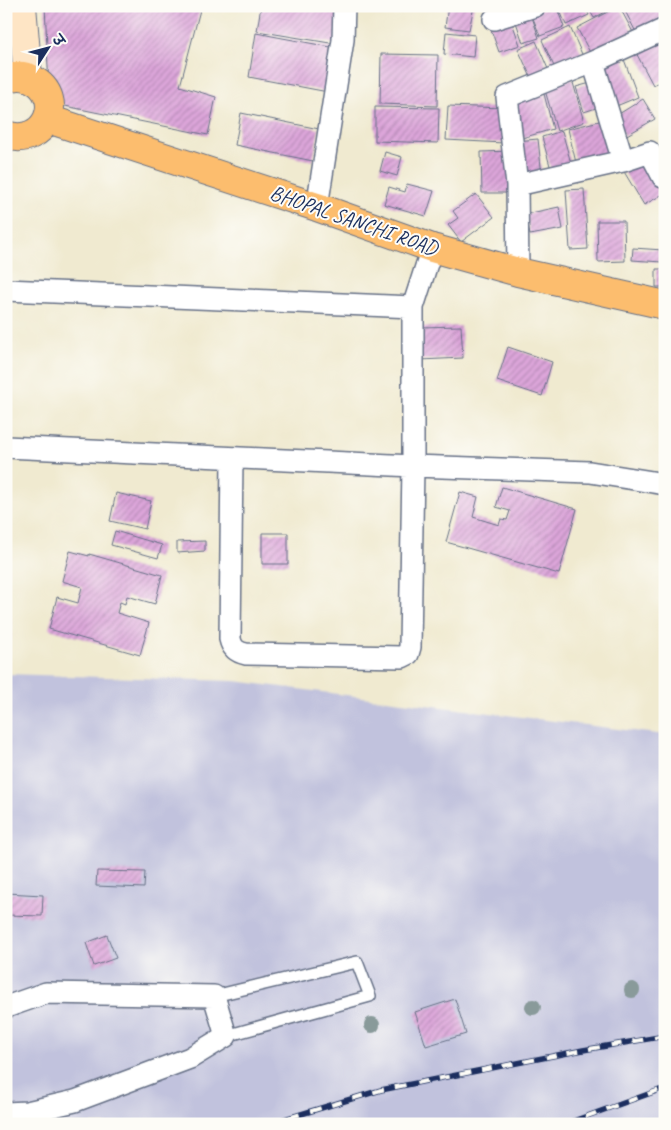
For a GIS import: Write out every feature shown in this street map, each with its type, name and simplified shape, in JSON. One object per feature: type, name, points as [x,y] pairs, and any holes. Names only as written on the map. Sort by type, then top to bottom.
[{"type":"main road","points":[[6,135],[14,138],[25,138],[35,134],[48,119],[50,108],[49,98],[45,89],[38,82],[17,78],[22,6]]},
{"type":"main road","name":"BHOPAL SANCHI ROAD","points":[[48,119],[317,207],[432,248],[518,272],[665,305]]},
{"type":"street","points":[[317,207],[343,40],[344,6]]},
{"type":"street","points":[[494,19],[535,6]]},
{"type":"street","points":[[518,272],[517,185],[507,97],[593,62],[665,29]]},
{"type":"street","points":[[593,62],[623,161]]},
{"type":"street","points":[[517,185],[623,161],[650,152],[663,177]]},
{"type":"street","points":[[232,458],[230,639],[232,647],[246,654],[402,657],[408,654],[410,647],[414,307],[432,248]]},
{"type":"street","points":[[6,290],[414,307]]},
{"type":"street","points":[[6,447],[413,466],[590,472],[665,484]]},
{"type":"street","points":[[6,1007],[46,993],[214,996],[226,1036],[190,1058],[75,1101],[27,1112],[6,1113]]},
{"type":"lane","points":[[214,996],[357,962],[370,996],[226,1036]]},
{"type":"shaded area","points":[[6,674],[235,681],[665,735],[665,1124],[6,1124]]},
{"type":"building","points":[[45,6],[201,6],[180,86],[216,97],[208,135],[65,106],[49,87]]},
{"type":"building","points":[[261,6],[338,6],[336,44],[257,31]]},
{"type":"building","points":[[448,6],[474,6],[469,30],[445,27]]},
{"type":"building","points":[[549,6],[556,6],[564,27],[540,36],[531,13]]},
{"type":"building","points":[[558,6],[585,6],[589,15],[566,25]]},
{"type":"building","points":[[587,6],[610,6],[611,9],[594,18]]},
{"type":"building","points":[[619,6],[636,38],[594,60],[577,28]]},
{"type":"building","points":[[624,6],[665,6],[665,27],[640,40]]},
{"type":"building","points":[[530,11],[539,38],[523,43],[514,16]]},
{"type":"building","points":[[510,17],[520,45],[499,52],[489,24]]},
{"type":"building","points":[[570,27],[585,61],[557,73],[542,40]]},
{"type":"building","points":[[665,31],[665,79],[653,85],[633,47]]},
{"type":"building","points":[[446,32],[475,35],[473,57],[444,54]]},
{"type":"building","points":[[256,33],[336,48],[328,92],[249,77]]},
{"type":"building","points":[[536,41],[551,76],[534,84],[518,49]]},
{"type":"building","points":[[381,54],[438,55],[437,106],[380,104]]},
{"type":"building","points":[[622,54],[638,97],[614,107],[598,62]]},
{"type":"building","points":[[572,79],[584,122],[557,131],[544,87]]},
{"type":"building","points":[[594,82],[602,106],[584,112],[576,87]]},
{"type":"building","points":[[544,94],[553,129],[522,138],[512,102]]},
{"type":"building","points":[[643,99],[655,119],[625,136],[614,117]]},
{"type":"building","points":[[448,106],[505,108],[504,143],[446,140]]},
{"type":"building","points":[[375,107],[439,108],[438,143],[375,141]]},
{"type":"building","points":[[241,113],[319,129],[313,161],[235,145]]},
{"type":"building","points":[[603,120],[612,159],[577,167],[568,129]]},
{"type":"building","points":[[562,131],[572,167],[552,173],[542,137]]},
{"type":"building","points":[[538,139],[542,176],[520,179],[516,141]]},
{"type":"building","points":[[512,151],[513,193],[482,193],[481,152]]},
{"type":"building","points":[[385,152],[402,157],[397,176],[380,171]]},
{"type":"building","points":[[645,158],[665,193],[644,205],[623,170]]},
{"type":"building","points":[[407,184],[434,191],[426,216],[384,204],[389,187],[405,192]]},
{"type":"building","points":[[584,189],[588,249],[570,250],[566,190]]},
{"type":"building","points":[[476,194],[494,217],[461,242],[448,225],[458,218],[453,211]]},
{"type":"building","points":[[559,207],[563,229],[530,235],[526,214]]},
{"type":"building","points":[[597,221],[624,221],[625,261],[598,262]]},
{"type":"building","points":[[633,248],[663,250],[662,262],[632,260]]},
{"type":"building","points":[[656,269],[665,269],[665,287],[656,287]]},
{"type":"building","points":[[461,326],[463,358],[420,360],[419,327]]},
{"type":"building","points":[[508,347],[552,362],[542,396],[497,381]]},
{"type":"building","points":[[502,487],[577,509],[559,574],[446,542],[460,492],[478,497],[473,517],[499,525],[501,519],[507,520],[510,511],[496,507]]},
{"type":"building","points":[[116,493],[151,501],[145,529],[110,521]]},
{"type":"building","points":[[115,531],[162,545],[158,558],[111,545]]},
{"type":"building","points":[[262,533],[288,533],[288,564],[262,564]]},
{"type":"building","points":[[205,541],[205,551],[177,553],[177,542]]},
{"type":"building","points":[[70,551],[89,556],[89,554],[162,575],[155,604],[127,596],[125,604],[120,602],[117,613],[149,623],[140,655],[49,629],[57,597],[78,603],[82,587],[62,581]]},
{"type":"building","points":[[6,621],[11,621],[11,640],[6,640]]},
{"type":"building","points":[[97,871],[145,872],[144,888],[96,886]]},
{"type":"building","points":[[6,893],[43,895],[42,916],[6,915]]},
{"type":"building","points":[[107,935],[116,958],[94,966],[86,943]]},
{"type":"building","points":[[455,999],[466,1034],[426,1046],[415,1012]]},
{"type":"railway","points":[[268,1124],[381,1090],[583,1050],[665,1036]]},
{"type":"railway","points":[[565,1124],[665,1088]]}]
